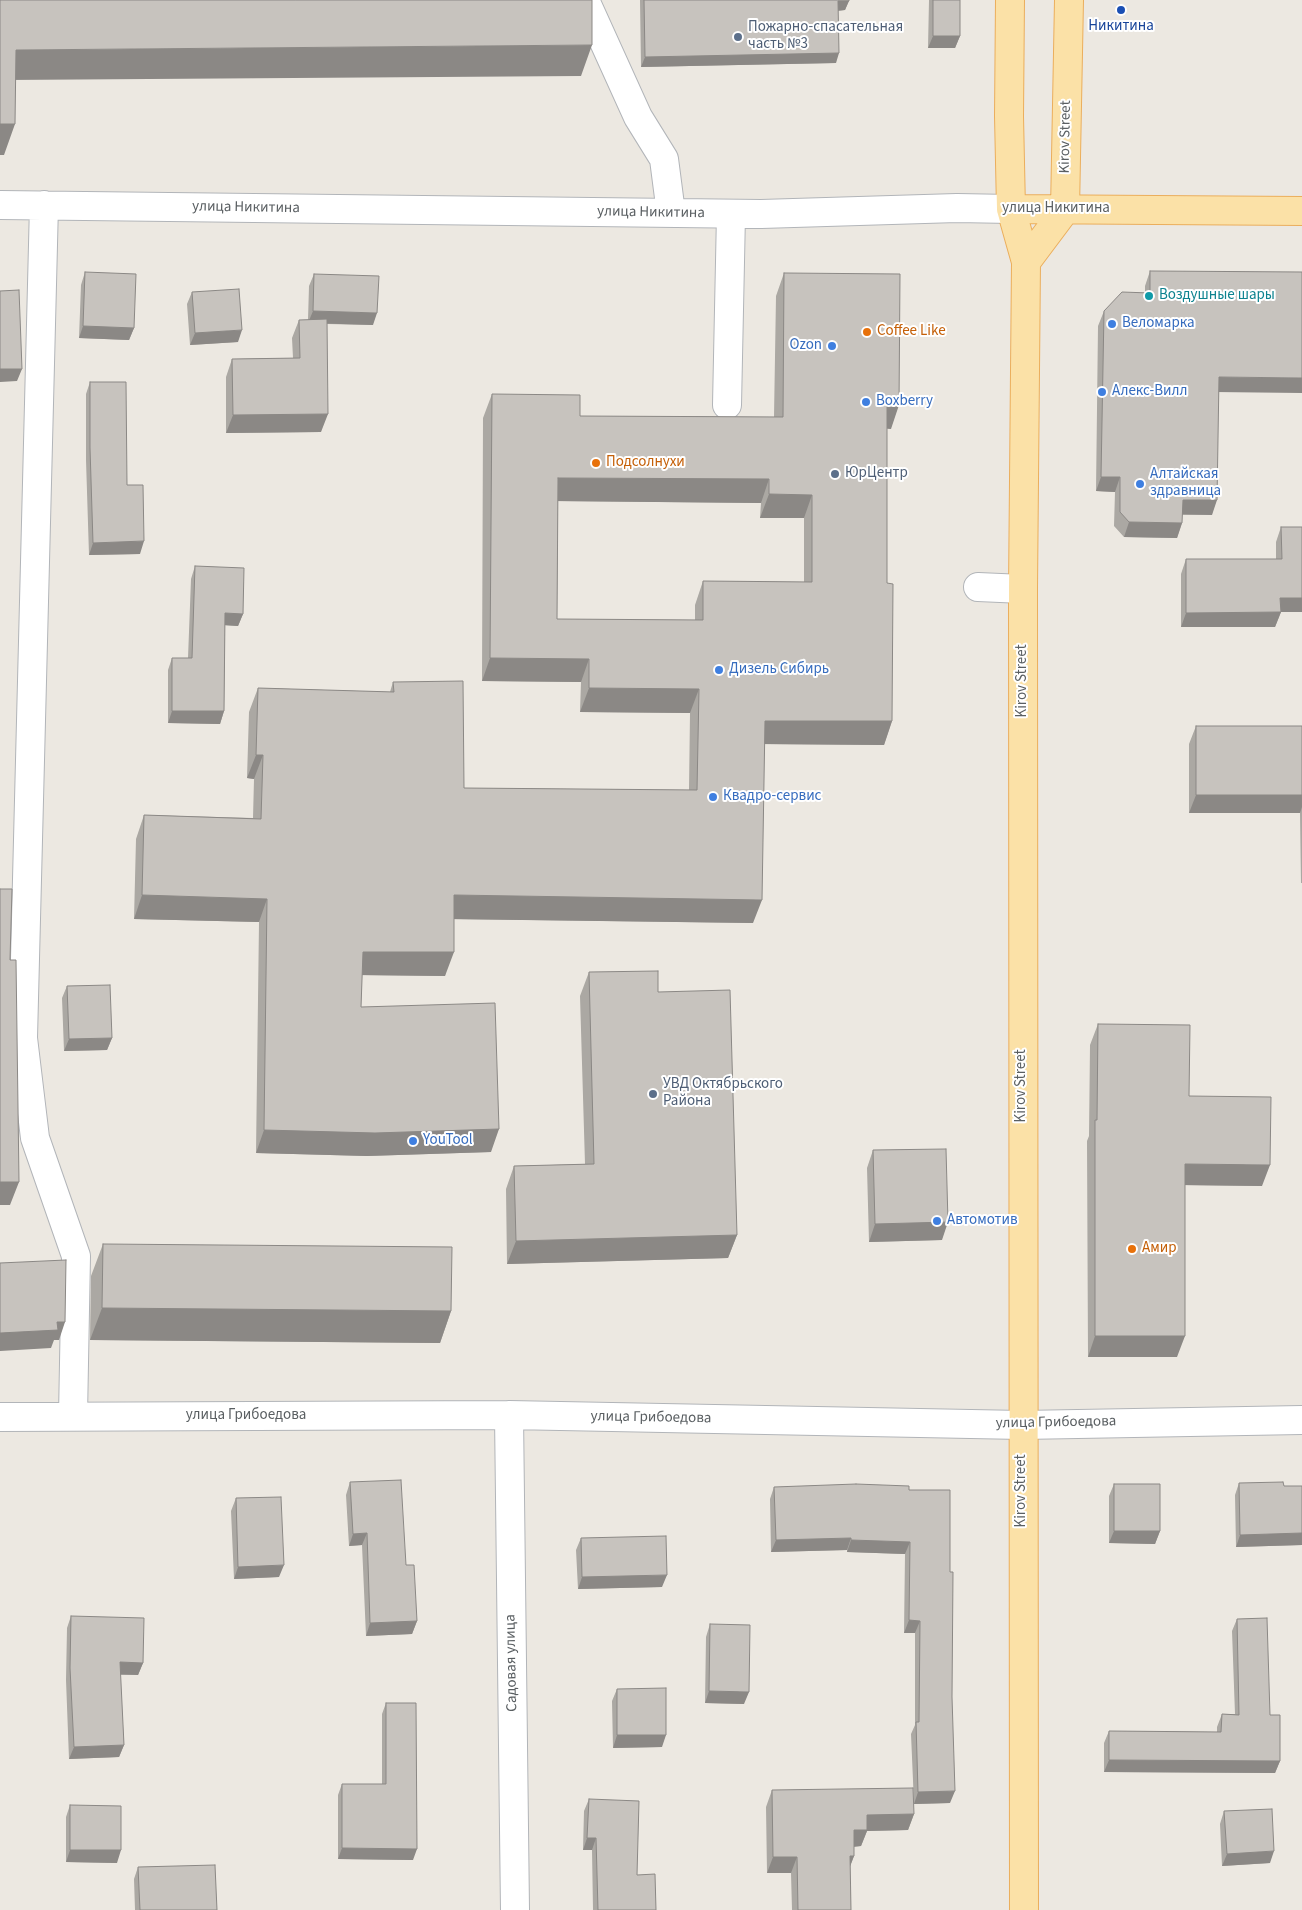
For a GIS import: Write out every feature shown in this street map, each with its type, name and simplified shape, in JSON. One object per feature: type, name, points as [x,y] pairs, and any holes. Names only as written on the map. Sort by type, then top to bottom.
[{"type":"main road","name":"Kirov Street","points":[[1010,0],[1009,116],[1011,209],[1026,262],[1023,589],[1022,1424],[1024,1910]]},
{"type":"main road","name":"Kirov Street","points":[[1065,210],[1069,0]]},
{"type":"main road","name":"улица Никитина","points":[[1011,209],[1302,211]]},
{"type":"main road","points":[[1026,262],[1065,210]]},
{"type":"street","points":[[585,0],[638,118],[664,159],[671,213]]},
{"type":"street","name":"улица Никитина","points":[[0,205],[731,214],[957,208],[1011,209]]},
{"type":"street","points":[[44,205],[23,1038],[35,1138],[86,1256],[73,1416]]},
{"type":"street","points":[[727,406],[731,214]]},
{"type":"street","points":[[978,587],[1023,589]]},
{"type":"street","name":"улица Грибоедова","points":[[0,1418],[73,1416],[509,1415],[1022,1424],[1302,1420]]},
{"type":"street","name":"Садовая улица","points":[[509,1415],[514,1910]]},
{"type":"building","points":[[0,0],[592,0],[592,45],[16,50],[15,124],[0,124]]},
{"type":"building","name":"Пожарно-спасательная часть №3","points":[[644,0],[849,1],[838,1],[839,53],[645,57]]},
{"type":"building","points":[[933,0],[960,0],[960,36],[933,36]]},
{"type":"building","points":[[1150,271],[1302,272],[1302,378],[1219,377],[1217,500],[1183,500],[1182,523],[1129,522],[1120,512],[1120,477],[1101,477],[1104,311],[1122,292],[1150,293]]},
{"type":"building","points":[[85,272],[136,274],[134,328],[83,326]]},
{"type":"building","points":[[784,273],[900,274],[899,405],[887,405],[887,583],[893,584],[892,721],[765,721],[762,900],[454,895],[454,952],[363,952],[361,1007],[495,1003],[499,1129],[375,1133],[264,1130],[267,899],[142,895],[144,815],[261,819],[263,755],[256,755],[258,688],[394,692],[393,682],[463,681],[464,788],[697,790],[699,689],[589,688],[589,659],[490,658],[492,394],[580,395],[580,416],[783,417]],"holes":[[[558,478],[769,479],[769,494],[812,495],[812,582],[703,581],[703,620],[557,619]]]},
{"type":"building","points":[[314,274],[379,276],[377,313],[313,311]]},
{"type":"building","points":[[239,289],[242,330],[195,333],[192,292]]},
{"type":"building","points":[[19,290],[22,369],[0,369],[0,291]]},
{"type":"building","points":[[327,319],[328,414],[233,415],[232,359],[300,358],[299,320]]},
{"type":"building","points":[[90,382],[126,382],[127,485],[143,485],[144,541],[93,543]]},
{"type":"building","points":[[1281,527],[1302,527],[1302,598],[1280,598],[1281,612],[1186,613],[1186,559],[1282,559]]},
{"type":"building","points":[[195,566],[244,568],[243,614],[225,613],[224,711],[172,711],[172,658],[192,658]]},
{"type":"building","points":[[1196,726],[1302,726],[1302,795],[1196,795]]},
{"type":"building","points":[[0,889],[12,889],[10,960],[16,960],[19,1182],[0,1182]]},
{"type":"building","name":"УВД Октябрьского Района","points":[[658,971],[658,992],[730,990],[737,1235],[516,1241],[514,1166],[594,1164],[589,972]]},
{"type":"building","points":[[110,985],[112,1038],[69,1039],[67,986]]},
{"type":"building","points":[[1098,1024],[1190,1025],[1189,1096],[1271,1097],[1270,1165],[1185,1164],[1185,1336],[1095,1336],[1095,1120],[1097,1120]]},
{"type":"building","points":[[946,1149],[948,1222],[875,1224],[873,1150]]},
{"type":"building","points":[[103,1244],[452,1247],[451,1311],[102,1308]]},
{"type":"building","points":[[66,1260],[65,1322],[57,1322],[58,1330],[0,1333],[0,1263]]},
{"type":"building","points":[[401,1480],[406,1565],[414,1565],[417,1621],[370,1623],[367,1533],[353,1534],[350,1482]]},
{"type":"building","points":[[1283,1482],[1284,1486],[1302,1486],[1302,1533],[1240,1535],[1239,1483]]},
{"type":"building","points":[[856,1484],[909,1486],[909,1490],[950,1490],[950,1572],[953,1572],[952,1697],[955,1791],[918,1792],[916,1722],[919,1722],[920,1621],[909,1620],[910,1542],[851,1540],[851,1538],[776,1540],[774,1487]]},
{"type":"building","points":[[1114,1484],[1160,1484],[1160,1531],[1114,1531]]},
{"type":"building","points":[[281,1497],[284,1565],[238,1567],[236,1498]]},
{"type":"building","points":[[666,1536],[667,1575],[582,1577],[581,1538]]},
{"type":"building","points":[[71,1616],[144,1618],[143,1663],[120,1662],[124,1745],[74,1747],[70,1668]]},
{"type":"building","points":[[1267,1618],[1270,1715],[1280,1715],[1280,1761],[1109,1760],[1109,1731],[1221,1732],[1222,1714],[1239,1715],[1237,1619]]},
{"type":"building","points":[[710,1624],[750,1625],[749,1692],[709,1691]]},
{"type":"building","points":[[666,1688],[666,1735],[617,1735],[617,1689]]},
{"type":"building","points":[[386,1703],[416,1703],[417,1849],[342,1848],[342,1784],[386,1784]]},
{"type":"building","points":[[913,1788],[914,1814],[867,1815],[867,1830],[854,1830],[854,1856],[850,1856],[851,1910],[798,1910],[797,1857],[773,1857],[772,1790]]},
{"type":"building","points":[[589,1799],[639,1801],[637,1875],[655,1874],[656,1910],[598,1910],[596,1838],[587,1838]]},
{"type":"building","points":[[70,1805],[121,1806],[121,1850],[70,1850]]},
{"type":"building","points":[[1272,1809],[1274,1851],[1227,1854],[1224,1811]]},
{"type":"building","points":[[215,1865],[217,1910],[140,1910],[138,1867]]},
{"type":"place","name":"Никитина","points":[[1121,10]]},
{"type":"place","name":"Пожарно-спасательная часть №3","points":[[738,37]]},
{"type":"place","name":"Воздушные шары","points":[[1149,296]]},
{"type":"place","name":"Веломарка","points":[[1112,324]]},
{"type":"place","name":"Coffee Like","points":[[867,332]]},
{"type":"place","name":"Ozon","points":[[832,346]]},
{"type":"place","name":"Алекс-Вилл","points":[[1102,392]]},
{"type":"place","name":"Boxberry","points":[[866,402]]},
{"type":"place","name":"Подсолнухи","points":[[596,463]]},
{"type":"place","name":"ЮрЦентр","points":[[835,474]]},
{"type":"place","name":"Алтайская здравница","points":[[1140,484]]},
{"type":"place","name":"Дизель Сибирь","points":[[719,670]]},
{"type":"place","name":"Квадро-сервис","points":[[713,797]]},
{"type":"place","name":"УВД Октябрьского Района","points":[[653,1094]]},
{"type":"place","name":"YouTool","points":[[413,1141]]},
{"type":"place","name":"Автомотив","points":[[937,1221]]},
{"type":"place","name":"Амир","points":[[1132,1249]]}]
